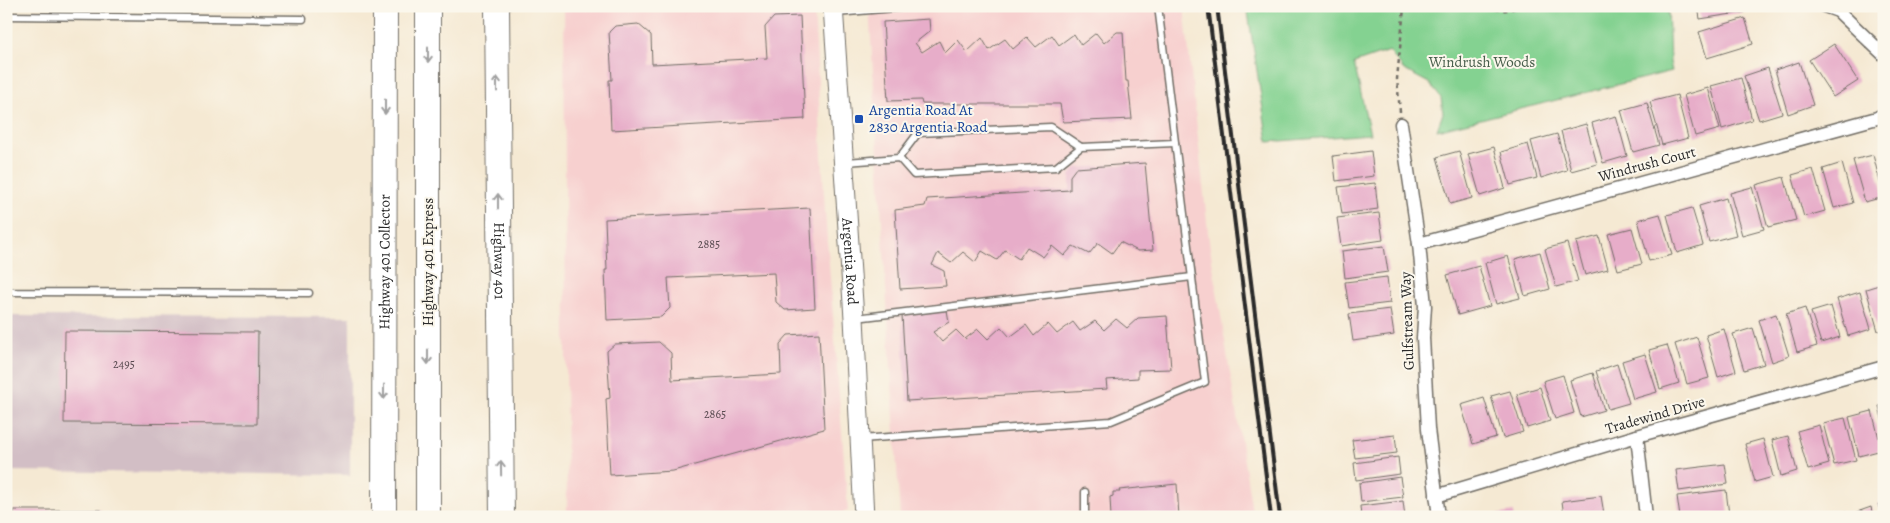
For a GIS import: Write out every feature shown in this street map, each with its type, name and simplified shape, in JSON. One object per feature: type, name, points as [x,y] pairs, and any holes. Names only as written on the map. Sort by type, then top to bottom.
[{"type":"highway","name":"Highway 401 Collector","points":[[384,517],[385,6]]},
{"type":"highway","name":"Highway 401 Express","points":[[428,6],[428,517]]},
{"type":"highway","name":"Highway 401","points":[[497,6],[502,517]]},
{"type":"street","points":[[1824,6],[1838,11],[1884,55]]},
{"type":"street","name":"Argentia Road","points":[[833,10],[854,318],[864,517]]},
{"type":"street","name":"Windrush Court","points":[[1419,244],[1877,118],[1884,114]]},
{"type":"street","name":"Gulfstream Way","points":[[1401,124],[1419,244],[1425,306],[1423,338],[1428,429],[1439,517]]},
{"type":"street","name":"Tradewind Drive","points":[[1436,496],[1637,436],[1884,367]]},
{"type":"street","points":[[1637,436],[1646,517]]},
{"type":"lane","points":[[833,10],[919,6]]},
{"type":"lane","points":[[860,439],[1111,421],[1205,382],[1158,6]]},
{"type":"lane","points":[[6,16],[303,19]]},
{"type":"lane","points":[[844,162],[899,158],[918,133],[1050,127],[1081,147],[1175,143]]},
{"type":"lane","points":[[899,158],[914,175],[1056,167],[1081,147]]},
{"type":"lane","points":[[854,318],[1192,277]]},
{"type":"lane","points":[[6,290],[13,292],[309,293]]},
{"type":"lane","points":[[1085,492],[1085,517]]},
{"type":"path","points":[[1401,124],[1397,79],[1405,6]]},
{"type":"path","points":[[1488,6],[1504,11],[1520,6]]},
{"type":"shaded area","points":[[564,6],[814,6],[825,212],[848,511],[829,517],[567,517]]},
{"type":"shaded area","points":[[869,6],[1184,6],[1209,241],[1253,517],[900,517]]},
{"type":"shaded area","points":[[6,316],[350,317],[350,475],[6,471]]},
{"type":"green space","name":"Windrush Woods","points":[[1247,6],[1668,6],[1672,71],[1437,130],[1443,113],[1441,98],[1429,83],[1404,70],[1389,51],[1354,63],[1370,134],[1268,142]]},
{"type":"building","points":[[1698,6],[1744,6],[1745,12],[1700,19]]},
{"type":"building","points":[[800,16],[805,119],[611,130],[609,80],[612,80],[609,32],[615,26],[638,24],[651,35],[652,64],[767,58],[765,27],[774,17]]},
{"type":"building","points":[[1745,18],[1753,44],[1707,58],[1699,32]]},
{"type":"building","points":[[929,19],[930,31],[915,43],[922,52],[939,41],[945,53],[958,40],[967,52],[982,38],[989,50],[1005,39],[1013,49],[1027,37],[1036,47],[1052,35],[1059,45],[1074,34],[1081,45],[1096,33],[1104,43],[1117,32],[1123,32],[1126,81],[1128,81],[1132,119],[1063,122],[1060,104],[922,104],[921,100],[888,101],[883,22]]},
{"type":"building","points":[[1834,44],[1858,81],[1833,97],[1809,60]]},
{"type":"building","points":[[1799,62],[1813,105],[1788,114],[1775,70]]},
{"type":"building","points":[[1768,68],[1782,113],[1759,120],[1744,76]]},
{"type":"building","points":[[1741,78],[1752,120],[1722,129],[1711,86]]},
{"type":"building","points":[[1708,88],[1720,129],[1695,136],[1684,95]]},
{"type":"building","points":[[1677,95],[1688,138],[1662,145],[1650,102]]},
{"type":"building","points":[[1647,103],[1659,145],[1633,152],[1621,110]]},
{"type":"building","points":[[1616,116],[1627,156],[1603,163],[1592,123]]},
{"type":"building","points":[[1586,124],[1597,164],[1571,171],[1561,131]]},
{"type":"building","points":[[1557,134],[1567,170],[1541,178],[1531,141]]},
{"type":"building","points":[[1528,144],[1537,178],[1510,185],[1501,152]]},
{"type":"building","points":[[1494,147],[1505,188],[1480,196],[1468,154]]},
{"type":"building","points":[[1371,151],[1374,176],[1336,181],[1333,156]]},
{"type":"building","points":[[1459,151],[1472,198],[1450,204],[1437,157]]},
{"type":"building","points":[[1873,155],[1884,197],[1865,202],[1853,160]]},
{"type":"building","points":[[1145,163],[1153,250],[1138,251],[1120,242],[1112,253],[1098,243],[1089,254],[1073,246],[1064,256],[1052,246],[1043,257],[1027,247],[1019,259],[1005,250],[997,260],[982,251],[975,262],[963,252],[951,263],[938,253],[932,265],[944,271],[946,286],[900,289],[895,210],[925,206],[927,199],[1070,190],[1070,176],[1076,168]]},
{"type":"building","points":[[1842,163],[1853,203],[1834,208],[1823,169]]},
{"type":"building","points":[[1813,169],[1825,211],[1804,217],[1792,175]]},
{"type":"building","points":[[1784,177],[1796,220],[1768,227],[1756,185]]},
{"type":"building","points":[[1375,183],[1378,209],[1342,214],[1338,187]]},
{"type":"building","points":[[1752,187],[1764,229],[1742,235],[1730,193]]},
{"type":"building","points":[[1726,198],[1736,235],[1709,242],[1699,206]]},
{"type":"building","points":[[810,208],[815,308],[785,310],[776,302],[774,273],[668,278],[670,308],[661,317],[607,320],[605,219]]},
{"type":"building","points":[[1692,208],[1703,245],[1677,253],[1667,215]]},
{"type":"building","points":[[1379,213],[1383,240],[1341,246],[1337,218]]},
{"type":"building","points":[[1660,214],[1672,255],[1649,261],[1638,220]]},
{"type":"building","points":[[1632,228],[1642,264],[1618,270],[1608,234]]},
{"type":"building","points":[[1599,236],[1608,269],[1585,275],[1576,242]]},
{"type":"building","points":[[1567,243],[1578,281],[1556,287],[1545,249]]},
{"type":"building","points":[[1384,246],[1388,272],[1345,278],[1342,251]]},
{"type":"building","points":[[1540,252],[1550,289],[1525,296],[1515,259]]},
{"type":"building","points":[[1508,256],[1520,298],[1496,304],[1485,263]]},
{"type":"building","points":[[1479,266],[1490,306],[1458,315],[1447,275]]},
{"type":"building","points":[[1387,277],[1390,303],[1349,308],[1345,282]]},
{"type":"building","points":[[1882,284],[1884,330],[1878,331],[1866,289]]},
{"type":"building","points":[[1860,292],[1871,329],[1848,336],[1837,299]]},
{"type":"building","points":[[1831,306],[1840,337],[1821,343],[1811,312]]},
{"type":"building","points":[[1805,308],[1817,346],[1797,352],[1786,314]]},
{"type":"building","points":[[1390,309],[1394,335],[1353,341],[1349,314]]},
{"type":"building","points":[[947,310],[949,322],[933,332],[942,342],[956,330],[965,339],[978,329],[988,339],[1001,327],[1010,337],[1026,325],[1034,336],[1048,324],[1057,334],[1073,322],[1080,331],[1095,321],[1104,330],[1116,319],[1127,328],[1138,318],[1167,316],[1171,369],[1138,370],[1138,378],[1106,380],[1107,389],[907,401],[902,315]]},
{"type":"building","points":[[1776,314],[1789,356],[1772,362],[1759,320]]},
{"type":"building","points":[[1753,328],[1764,364],[1744,370],[1733,334]]},
{"type":"building","points":[[1724,329],[1736,371],[1718,377],[1706,335]]},
{"type":"building","points":[[65,331],[258,332],[257,424],[64,423]]},
{"type":"building","points":[[819,333],[824,429],[673,471],[610,475],[606,399],[610,398],[607,351],[615,344],[659,342],[671,353],[672,380],[781,374],[780,344],[788,335]]},
{"type":"building","points":[[1697,337],[1709,378],[1687,384],[1675,344]]},
{"type":"building","points":[[1667,345],[1679,383],[1660,389],[1649,350]]},
{"type":"building","points":[[1645,354],[1657,392],[1633,399],[1622,361]]},
{"type":"building","points":[[1617,364],[1629,403],[1608,409],[1596,371]]},
{"type":"building","points":[[1593,373],[1604,410],[1581,417],[1570,380]]},
{"type":"building","points":[[1563,375],[1574,413],[1555,419],[1543,381]]},
{"type":"building","points":[[1540,387],[1550,421],[1527,428],[1517,394]]},
{"type":"building","points":[[1510,391],[1523,432],[1503,438],[1491,396]]},
{"type":"building","points":[[1484,398],[1496,437],[1473,444],[1461,405]]},
{"type":"building","points":[[1884,405],[1884,423],[1883,423],[1879,406]]},
{"type":"building","points":[[1872,411],[1882,450],[1859,456],[1849,417]]},
{"type":"building","points":[[1845,418],[1856,460],[1834,465],[1823,423]]},
{"type":"building","points":[[1819,425],[1829,464],[1808,470],[1797,431]]},
{"type":"building","points":[[1395,435],[1397,453],[1355,458],[1352,440]]},
{"type":"building","points":[[1788,436],[1797,471],[1781,476],[1772,440]]},
{"type":"building","points":[[1763,439],[1773,477],[1755,482],[1745,444]]},
{"type":"building","points":[[1398,457],[1400,474],[1356,480],[1354,463]]},
{"type":"building","points":[[1725,464],[1728,484],[1679,491],[1676,470]]},
{"type":"building","points":[[1400,477],[1403,497],[1361,502],[1359,483]]},
{"type":"building","points":[[1177,484],[1179,517],[1111,517],[1110,497],[1113,496],[1113,492]]},
{"type":"building","points":[[1726,490],[1729,515],[1680,517],[1677,496]]},
{"type":"building","points":[[1601,496],[1604,514],[1564,517],[1562,501]]},
{"type":"building","points":[[1403,501],[1405,517],[1361,517],[1360,506]]},
{"type":"building","points":[[1884,502],[1884,517],[1882,517],[1878,504]]},
{"type":"building","points":[[1871,507],[1873,517],[1855,517],[1854,513]]},
{"type":"building","points":[[14,510],[101,510],[101,517],[14,517]]},
{"type":"building","points":[[1514,512],[1514,517],[1489,517],[1489,516]]},
{"type":"building","points":[[1846,512],[1847,517],[1831,517],[1831,516]]},
{"type":"railway","points":[[1208,6],[1271,517]]},
{"type":"railway","points":[[1217,6],[1280,517]]},
{"type":"place","name":"Argentia Road At 2830 Argentia Road","points":[[859,119]]}]
